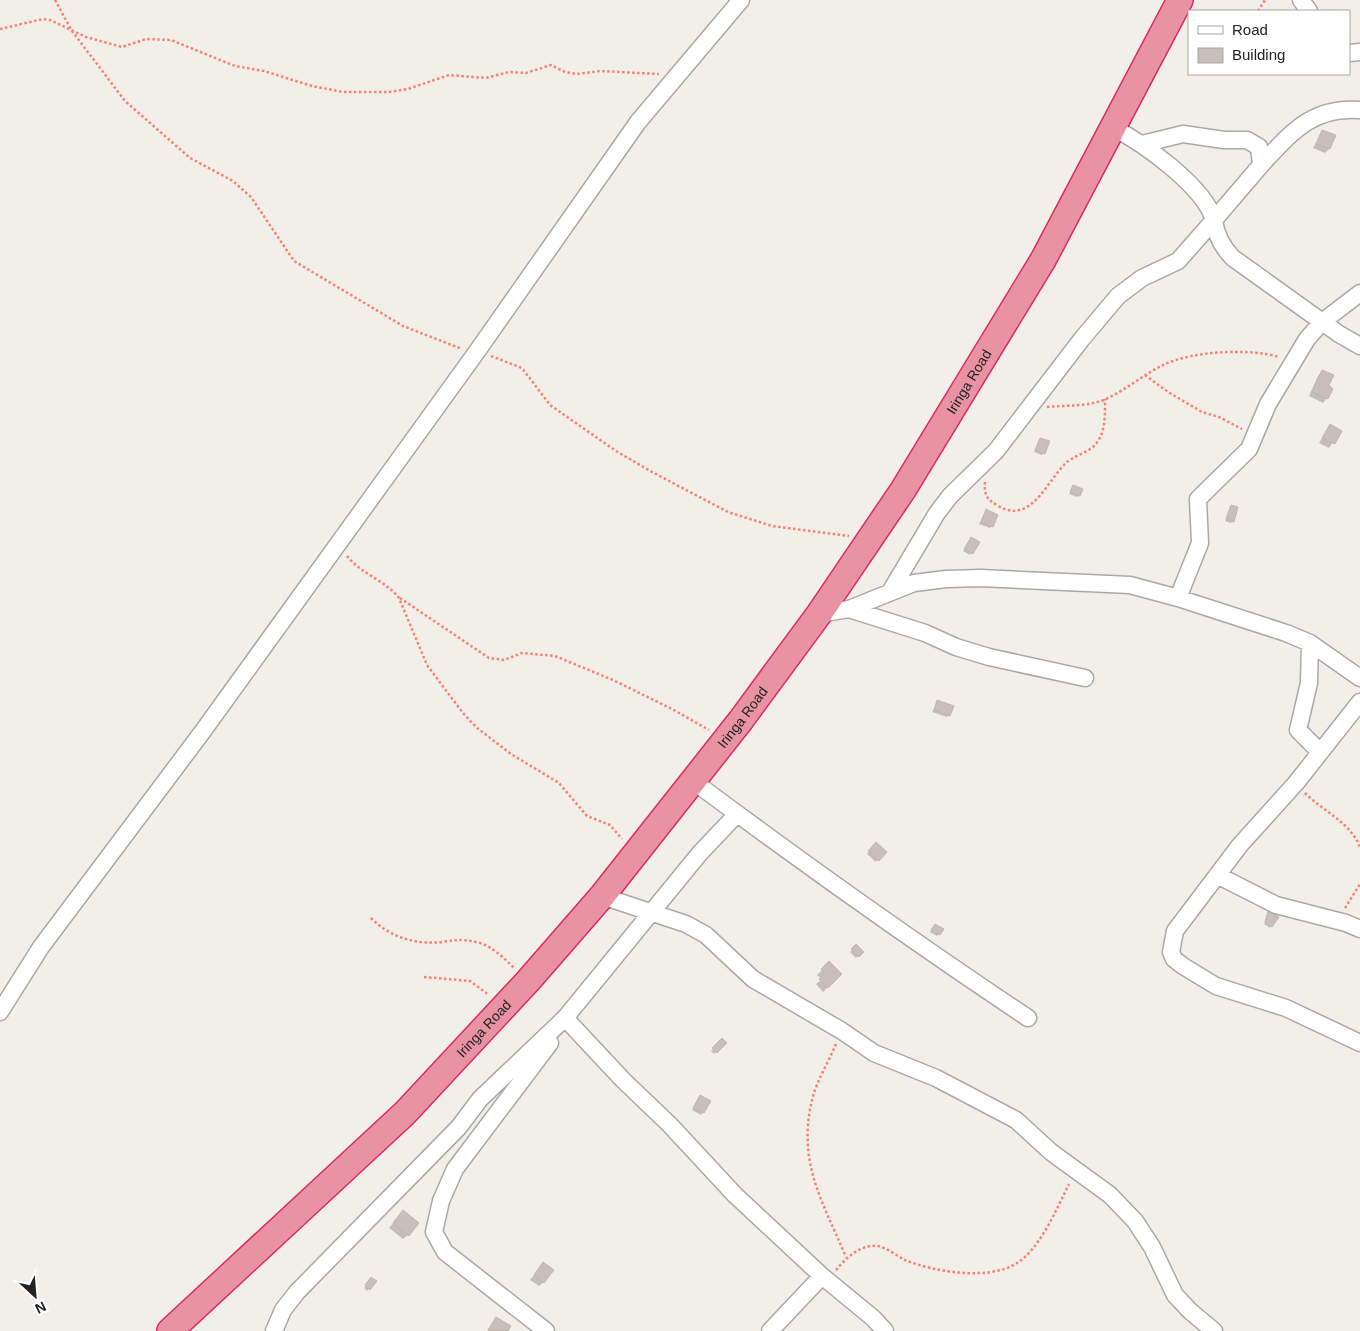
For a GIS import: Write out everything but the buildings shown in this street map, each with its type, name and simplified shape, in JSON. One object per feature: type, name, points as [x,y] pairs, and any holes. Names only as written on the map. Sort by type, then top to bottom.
[{"type":"highway","name":"Iringa Road","points":[[170,1331],[405,1113],[528,981],[602,896],[726,740],[819,614],[902,490],[1043,260],[1180,0]]},
{"type":"street","points":[[0,1012],[41,947],[203,731],[478,350],[638,122],[741,0]]},
{"type":"street","points":[[890,592],[937,513],[950,496],[984,464],[1118,296],[1137,281],[1178,261],[1261,165],[1295,129],[1329,111],[1360,110]]},
{"type":"street","points":[[1112,128],[1142,144],[1207,202],[1218,237],[1224,249],[1233,258],[1322,322],[1360,346]]},
{"type":"street","points":[[1142,144],[1183,134],[1224,140],[1247,140],[1259,147],[1261,165]]},
{"type":"street","points":[[1178,598],[1200,544],[1196,505],[1198,499],[1226,469],[1246,454],[1268,404],[1307,339],[1322,322],[1360,293]]},
{"type":"street","points":[[819,614],[849,609],[914,584],[981,578],[1130,585],[1178,598],[1286,633],[1310,643],[1360,678]]},
{"type":"street","points":[[849,609],[925,633],[956,647],[989,657],[1085,678]]},
{"type":"street","points":[[1310,643],[1309,683],[1298,730],[1320,752]]},
{"type":"street","points":[[1360,702],[1296,782],[1240,845],[1217,875],[1175,931],[1171,952],[1174,959],[1216,986],[1286,1008],[1360,1043]]},
{"type":"street","points":[[693,781],[766,837],[938,958],[1028,1018]]},
{"type":"street","points":[[274,1331],[283,1310],[320,1267],[355,1235],[431,1153],[458,1127],[480,1099],[559,1023],[700,853],[737,814]]},
{"type":"street","points":[[1217,875],[1276,905],[1336,920],[1360,929]]},
{"type":"street","points":[[602,896],[651,914],[663,915],[706,935],[753,979],[842,1031],[874,1053],[936,1078],[1016,1120],[1076,1170],[1110,1195],[1135,1221],[1152,1247],[1175,1295],[1190,1312],[1214,1331]]},
{"type":"street","points":[[559,1023],[670,1125],[735,1195],[885,1331]]},
{"type":"street","points":[[546,1331],[444,1252],[434,1232],[441,1201],[455,1169],[548,1048],[559,1023]]},
{"type":"street","points":[[770,1331],[825,1278]]},
{"type":"path","points":[[55,0],[72,31],[124,101],[190,158],[232,181],[251,197],[294,261],[403,326],[442,344],[464,350],[478,350],[522,368],[550,405],[616,451],[728,512],[772,526],[868,539]]},
{"type":"path","points":[[0,29],[43,19],[50,20],[72,31],[122,46],[146,39],[171,40],[235,66],[343,92],[389,92],[408,89],[449,75],[486,78],[509,72],[526,73],[551,65],[565,72],[576,74],[600,71],[676,75]]},
{"type":"path","points":[[1026,413],[1040,408],[1081,406],[1105,399],[1165,364],[1199,354],[1271,354],[1293,361]]},
{"type":"path","points":[[1145,374],[1168,392],[1202,412],[1219,417],[1255,435]]},
{"type":"path","points":[[984,464],[986,498],[1006,510],[1025,510],[1069,460],[1096,444],[1104,427],[1105,399]]},
{"type":"path","points":[[339,542],[348,558],[393,590],[399,598],[427,665],[462,713],[476,727],[511,754],[559,783],[590,818],[610,825],[623,840],[631,859]]},
{"type":"path","points":[[399,598],[489,658],[504,660],[522,652],[560,658],[613,680],[672,709],[726,740]]},
{"type":"path","points":[[1296,782],[1319,807],[1348,826],[1360,846]]},
{"type":"path","points":[[1336,920],[1360,884]]},
{"type":"path","points":[[372,918],[388,932],[410,940],[440,942],[456,939],[478,942],[503,958],[528,981]]},
{"type":"path","points":[[424,977],[463,980],[475,983],[503,1008]]},
{"type":"path","points":[[842,1031],[813,1095],[808,1127],[808,1156],[811,1172],[846,1257]]},
{"type":"path","points":[[825,1278],[846,1257],[864,1248],[878,1246],[904,1260],[932,1268],[960,1272],[998,1272],[1018,1263],[1033,1249],[1076,1170]]}]
